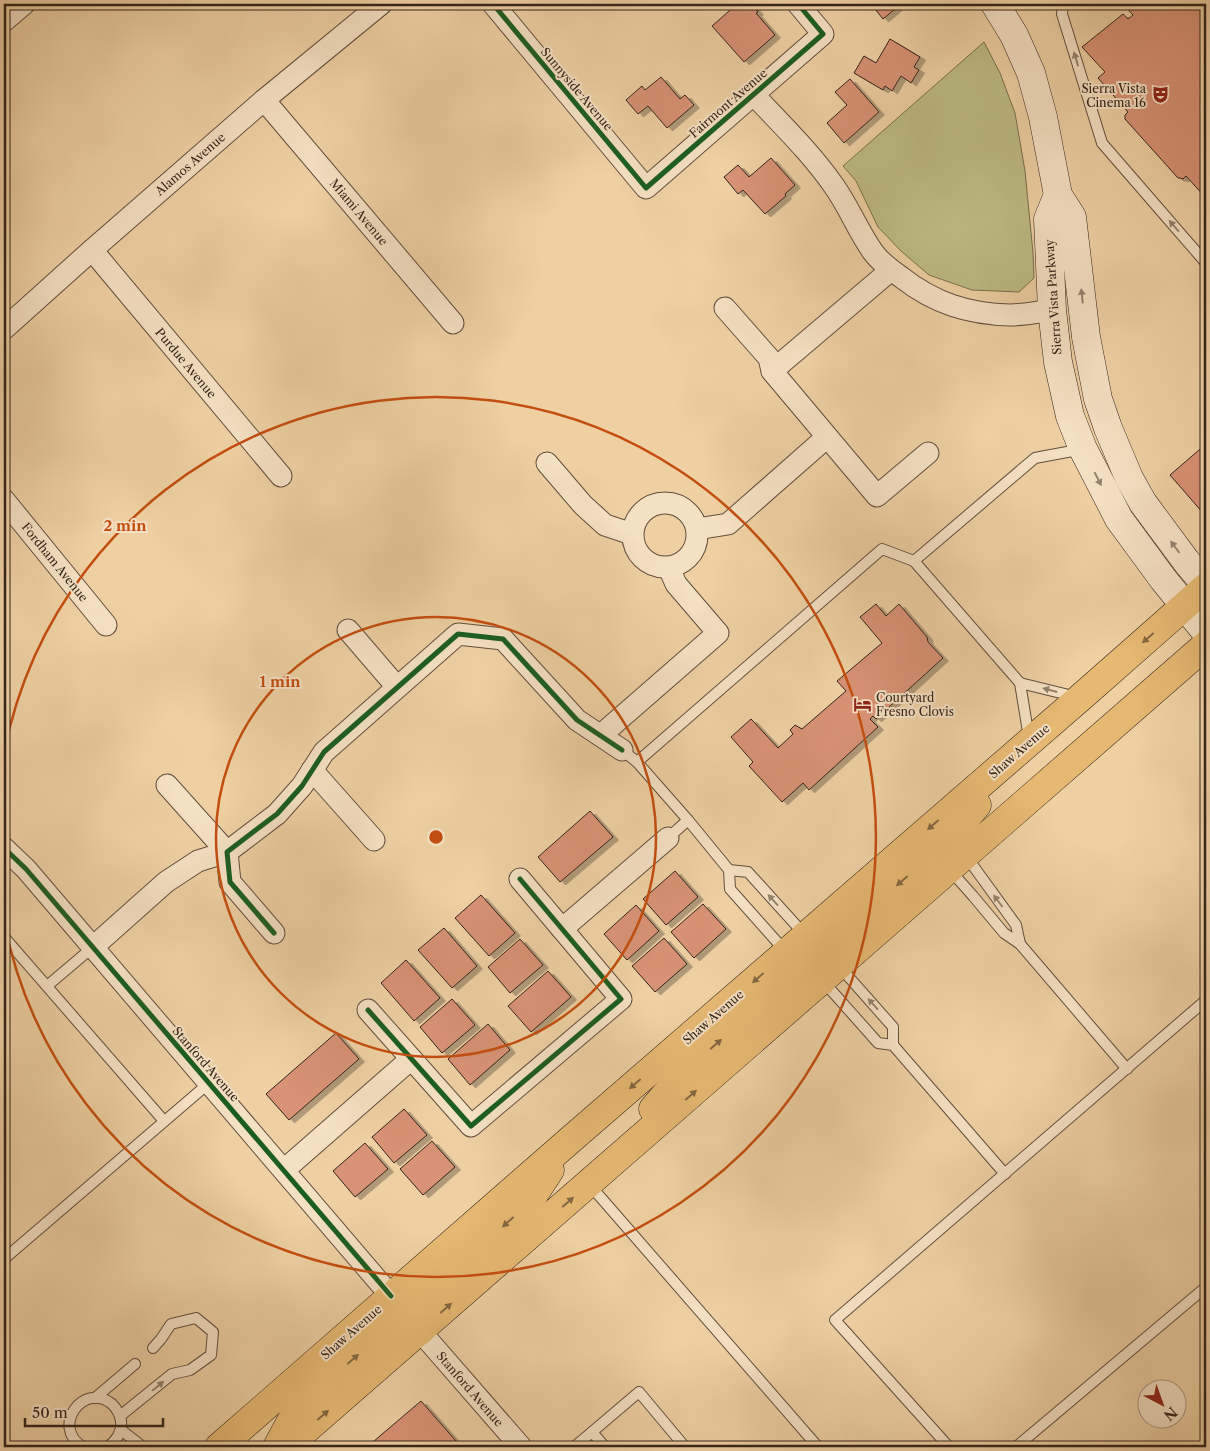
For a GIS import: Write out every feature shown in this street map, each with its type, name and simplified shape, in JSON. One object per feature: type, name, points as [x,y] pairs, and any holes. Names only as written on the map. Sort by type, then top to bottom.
[{"type":"main road","name":"Sierra Vista Parkway","points":[[995,4],[1014,35],[1031,73],[1043,116],[1058,195],[1072,217],[1086,337],[1098,399],[1117,451],[1143,503],[1206,586]]},
{"type":"main road","name":"Sierra Vista Parkway","points":[[1058,195],[1048,218],[1052,310],[1058,362],[1070,416],[1083,449],[1119,519],[1138,547],[1185,606]]},
{"type":"main road","points":[[1052,310],[1065,318],[1068,326],[1080,388],[1091,422],[1129,478]]},
{"type":"main road","name":"Shaw Avenue","points":[[219,1447],[1030,742],[1206,586]]},
{"type":"main road","points":[[1185,606],[1206,632]]},
{"type":"main road","points":[[286,1447],[1206,645]]},
{"type":"main road","points":[[831,973],[819,970],[819,960],[824,948],[945,843],[1030,742]]},
{"type":"main road","points":[[589,1184],[690,1067],[798,972],[805,959],[796,944]]},
{"type":"main road","points":[[420,1331],[416,1320],[416,1307],[424,1296],[527,1205],[569,1141]]},
{"type":"main road","points":[[277,1447],[299,1406],[391,1327],[396,1317],[395,1306],[391,1296]]},
{"type":"street","points":[[4,21],[24,4]]},
{"type":"street","name":"Alamos Avenue","points":[[4,330],[92,250],[264,100],[381,4]]},
{"type":"street","name":"Sunnyside Avenue","points":[[492,4],[646,188]]},
{"type":"street","name":"Fairmont Avenue","points":[[646,188],[823,34],[798,4]]},
{"type":"street","points":[[754,95],[817,163],[836,188],[860,233],[874,254],[891,270],[918,290],[945,303],[976,312],[1012,315],[1052,310]]},
{"type":"street","name":"Miami Avenue","points":[[264,100],[453,323]]},
{"type":"street","name":"Purdue Avenue","points":[[92,250],[281,476]]},
{"type":"street","points":[[772,371],[891,270]]},
{"type":"street","points":[[725,308],[770,358],[772,371],[877,496],[928,453]]},
{"type":"street","points":[[697,529],[728,524],[827,437]]},
{"type":"street","points":[[547,463],[583,505],[605,525],[632,534]]},
{"type":"street","name":"Fordham Avenue","points":[[4,500],[106,625]]},
{"type":"street","points":[[661,503],[671,503],[680,506],[694,520],[697,529],[698,538],[689,558],[669,568],[647,563],[639,555],[634,545],[632,534],[635,522],[641,513],[650,506],[661,503]]},
{"type":"street","points":[[601,735],[718,634],[676,584],[669,568]]},
{"type":"street","points":[[348,630],[397,688]]},
{"type":"street","points":[[93,947],[166,882],[198,861],[227,852],[277,814],[302,786],[324,752],[458,634],[503,639],[577,720],[630,756]]},
{"type":"street","points":[[312,770],[374,840]]},
{"type":"street","points":[[167,784],[227,852],[230,882],[274,933]]},
{"type":"street","points":[[562,929],[668,838]]},
{"type":"street","name":"Stanford Avenue","points":[[4,848],[26,869],[391,1296]]},
{"type":"street","points":[[368,1010],[471,1126],[606,1012],[621,999],[520,879]]},
{"type":"street","points":[[284,1170],[411,1059]]},
{"type":"street","name":"Stanford Avenue","points":[[420,1331],[521,1447]]},
{"type":"lane","points":[[1063,4],[1062,14],[1102,143],[1206,263]]},
{"type":"lane","points":[[914,562],[1035,458],[1083,449]]},
{"type":"lane","points":[[796,944],[730,889],[729,870],[688,820],[630,756],[882,549],[914,562],[1020,682],[1030,742]]},
{"type":"lane","points":[[1020,682],[1080,698]]},
{"type":"lane","points":[[668,838],[688,820]]},
{"type":"lane","points":[[958,863],[973,896],[1004,933],[1020,944],[1127,1069]]},
{"type":"lane","points":[[958,863],[1016,925],[1020,944]]},
{"type":"lane","points":[[729,870],[748,872],[796,944]]},
{"type":"lane","points":[[4,937],[164,1121]]},
{"type":"lane","points":[[47,986],[93,947]]},
{"type":"lane","points":[[831,973],[878,1043],[893,1045]]},
{"type":"lane","points":[[831,973],[893,1027],[893,1045],[1005,1174]]},
{"type":"lane","points":[[949,1447],[835,1320],[1206,1000]]},
{"type":"lane","points":[[4,1259],[209,1083]]},
{"type":"lane","points":[[589,1184],[818,1447]]},
{"type":"lane","points":[[1016,1447],[1206,1287]]},
{"type":"lane","points":[[120,1416],[172,1374],[190,1370],[211,1355],[213,1332],[196,1318],[171,1324],[161,1340],[153,1348]]},
{"type":"lane","points":[[94,1398],[135,1364]]},
{"type":"lane","points":[[574,1447],[639,1392],[685,1447]]},
{"type":"lane","points":[[83,1447],[75,1440],[71,1433],[70,1417],[79,1404],[94,1398],[103,1399],[110,1403],[116,1409],[122,1423],[121,1430],[113,1444],[107,1447]]},
{"type":"lane","points":[[121,1430],[143,1447]]},
{"type":"lane","points":[[592,1432],[605,1447]]},
{"type":"shaded area","points":[[984,42],[1000,73],[1015,113],[1025,171],[1034,278],[1019,292],[972,290],[929,275],[901,251],[878,227],[856,181],[843,166]]},
{"type":"building","points":[[737,4],[751,4],[758,12],[756,13],[775,35],[744,62],[712,26]]},
{"type":"building","points":[[871,4],[901,4],[883,19]]},
{"type":"building","name":"Sierra Vista Cinema 16","points":[[1123,4],[1206,4],[1206,198],[1186,176],[1183,179],[1178,178],[1125,119],[1125,115],[1128,112],[1098,78],[1105,72],[1082,47],[1123,14],[1128,19],[1133,15]]},
{"type":"building","points":[[890,39],[920,57],[914,67],[919,70],[911,83],[901,76],[892,91],[885,86],[883,90],[854,73],[864,56],[876,63]]},
{"type":"building","points":[[661,77],[680,99],[685,95],[694,105],[667,128],[648,106],[638,114],[626,100],[642,86],[645,90]]},
{"type":"building","points":[[850,79],[879,112],[844,143],[827,123],[847,105],[835,92]]},
{"type":"building","points":[[771,158],[795,185],[785,194],[786,196],[765,214],[743,190],[738,194],[724,177],[738,165],[749,177]]},
{"type":"building","points":[[1206,444],[1206,510],[1203,513],[1170,475]]},
{"type":"building","name":"Courtyard Fresno Clovis","points":[[876,604],[886,616],[899,604],[927,637],[928,642],[943,658],[876,719],[873,716],[870,719],[878,727],[809,790],[803,783],[782,802],[749,766],[753,762],[731,737],[751,719],[778,748],[793,734],[790,730],[795,725],[802,729],[846,691],[837,681],[882,643],[860,617]]},
{"type":"building","points":[[590,811],[613,837],[560,882],[538,857]]},
{"type":"building","points":[[675,871],[698,897],[666,925],[643,899]]},
{"type":"building","points":[[481,895],[515,933],[489,956],[455,918]]},
{"type":"building","points":[[703,904],[726,929],[694,958],[671,932]]},
{"type":"building","points":[[636,905],[659,931],[627,960],[604,934]]},
{"type":"building","points":[[444,928],[477,966],[452,988],[418,950]]},
{"type":"building","points":[[664,938],[687,964],[655,992],[632,966]]},
{"type":"building","points":[[520,939],[543,965],[510,993],[488,967]]},
{"type":"building","points":[[406,960],[440,998],[414,1021],[381,983]]},
{"type":"building","points":[[548,971],[571,997],[531,1032],[508,1006]]},
{"type":"building","points":[[452,999],[475,1025],[442,1053],[420,1027]]},
{"type":"building","points":[[488,1024],[510,1050],[470,1085],[448,1059]]},
{"type":"building","points":[[336,1033],[359,1059],[289,1120],[266,1094]]},
{"type":"building","points":[[404,1109],[427,1135],[394,1163],[372,1137]]},
{"type":"building","points":[[432,1141],[455,1167],[423,1195],[400,1169]]},
{"type":"building","points":[[365,1143],[388,1169],[355,1197],[333,1171]]},
{"type":"building","points":[[421,1401],[456,1441],[449,1447],[367,1447]]},
{"type":"cycle path","points":[[493,4],[646,188],[823,34],[798,4]]},
{"type":"cycle path","points":[[274,933],[230,882],[227,852],[277,814],[302,786],[324,752],[458,634],[503,639],[577,720],[622,750]]},
{"type":"cycle path","points":[[4,848],[26,869],[391,1296]]},
{"type":"cycle path","points":[[368,1010],[471,1126],[621,999],[520,879]]},
{"type":"place","name":"Sierra Vista Cinema 16","points":[[1160,95]]},
{"type":"place","name":"Courtyard Fresno Clovis","points":[[862,704]]}]
